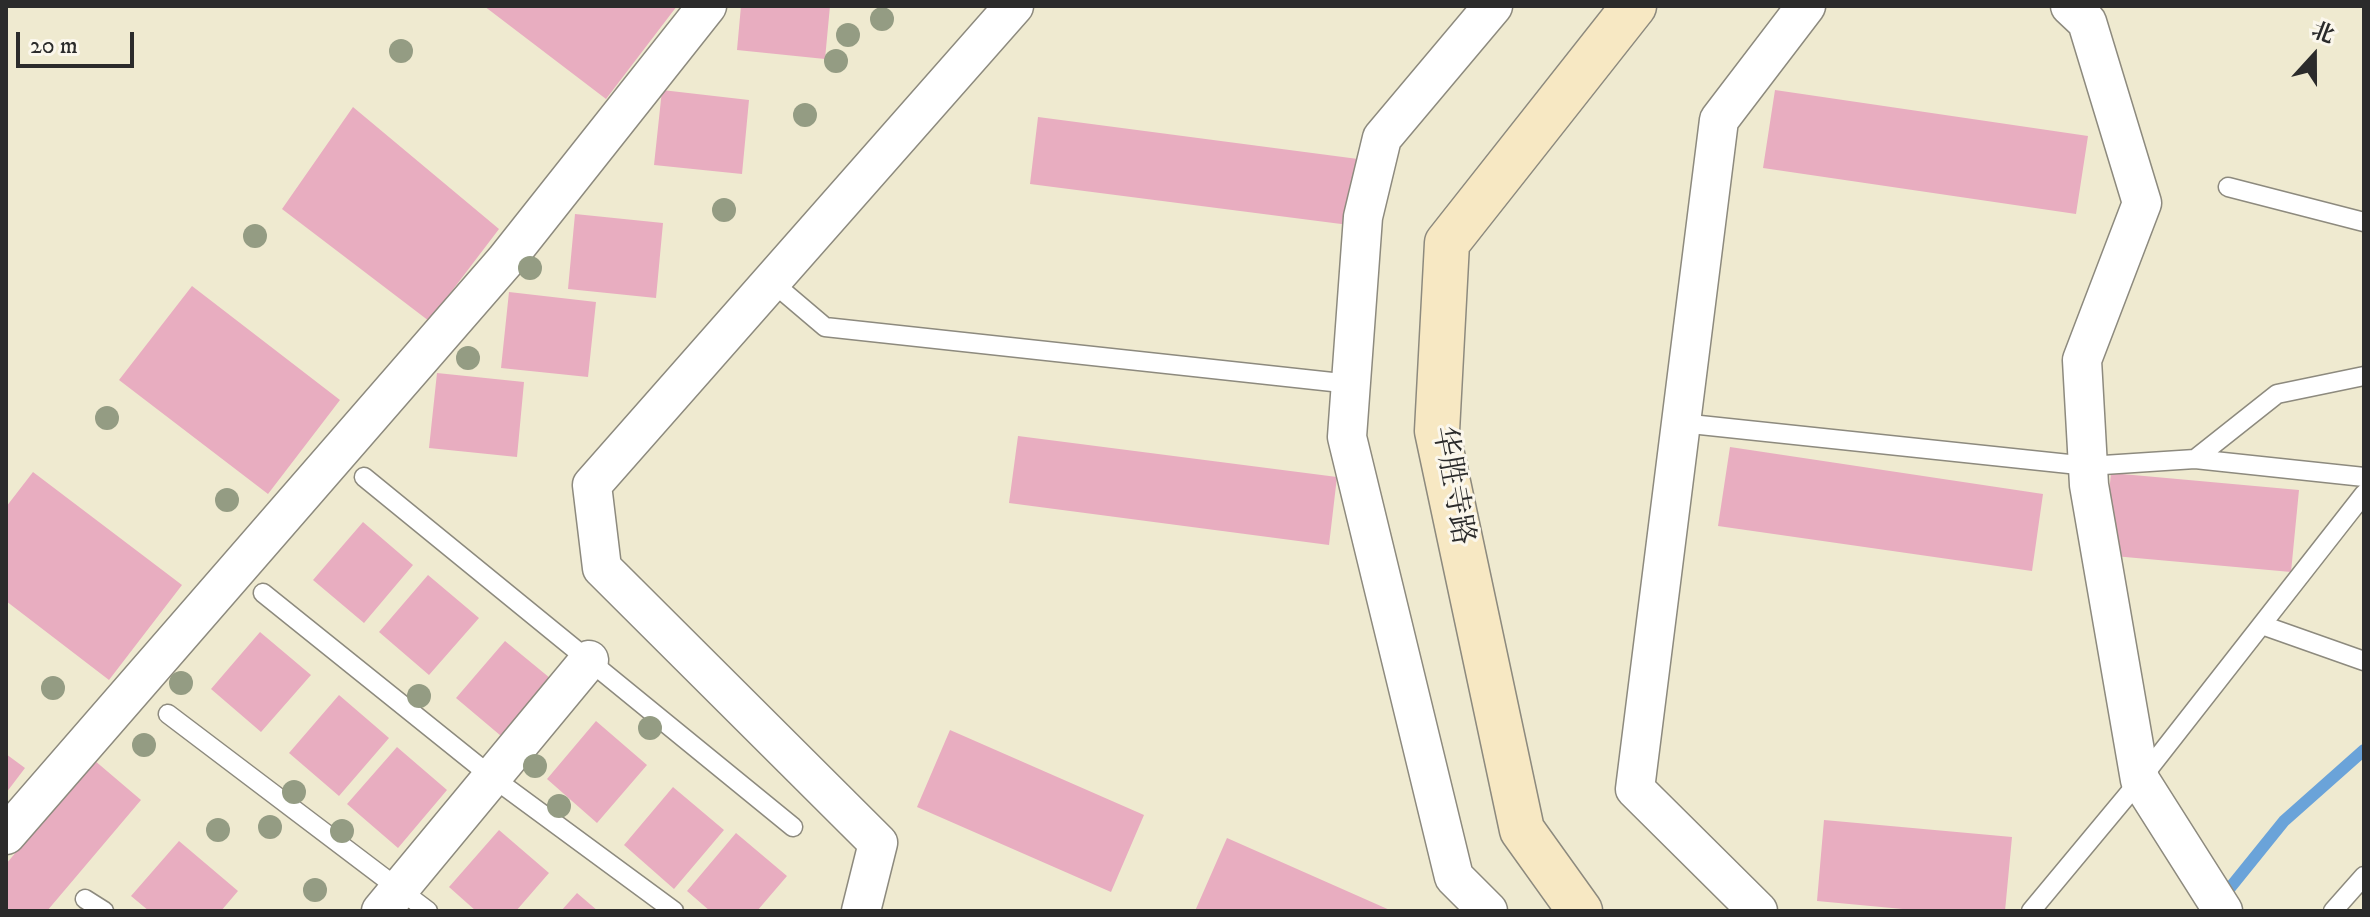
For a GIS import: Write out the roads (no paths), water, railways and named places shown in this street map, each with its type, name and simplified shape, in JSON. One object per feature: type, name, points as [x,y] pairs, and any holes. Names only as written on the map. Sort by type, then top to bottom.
[{"type":"street","points":[[6,835],[505,261],[707,6]]},
{"type":"street","points":[[861,911],[878,843],[602,568],[592,485],[1014,6]]},
{"type":"street","points":[[1488,911],[1454,877],[1347,437],[1363,217],[1382,138],[1493,6]]},
{"type":"street","name":"华胜寺路","points":[[1580,911],[1522,830],[1437,431],[1446,258],[1447,243],[1634,6]]},
{"type":"street","points":[[1758,911],[1635,789],[1719,120],[1806,6]]},
{"type":"street","points":[[2070,6],[2087,22],[2142,203],[2082,360],[2089,485],[2140,780],[2223,911]]},
{"type":"street","points":[[403,904],[492,777],[589,660]]},
{"type":"lane","points":[[2228,187],[2364,222]]},
{"type":"lane","points":[[772,282],[825,327],[1351,384]]},
{"type":"lane","points":[[2195,459],[2277,394],[2364,376]]},
{"type":"lane","points":[[1681,423],[2088,466],[2195,459],[2364,477]]},
{"type":"lane","points":[[364,477],[793,827]]},
{"type":"lane","points":[[2031,911],[2140,780],[2364,494]]},
{"type":"lane","points":[[263,593],[492,777],[674,911]]},
{"type":"lane","points":[[2262,625],[2364,661]]},
{"type":"lane","points":[[168,714],[403,904]]},
{"type":"lane","points":[[2333,911],[2364,876]]},
{"type":"lane","points":[[85,899],[104,911]]},
{"type":"waterway","points":[[2221,899],[2284,821],[2364,750]]}]
